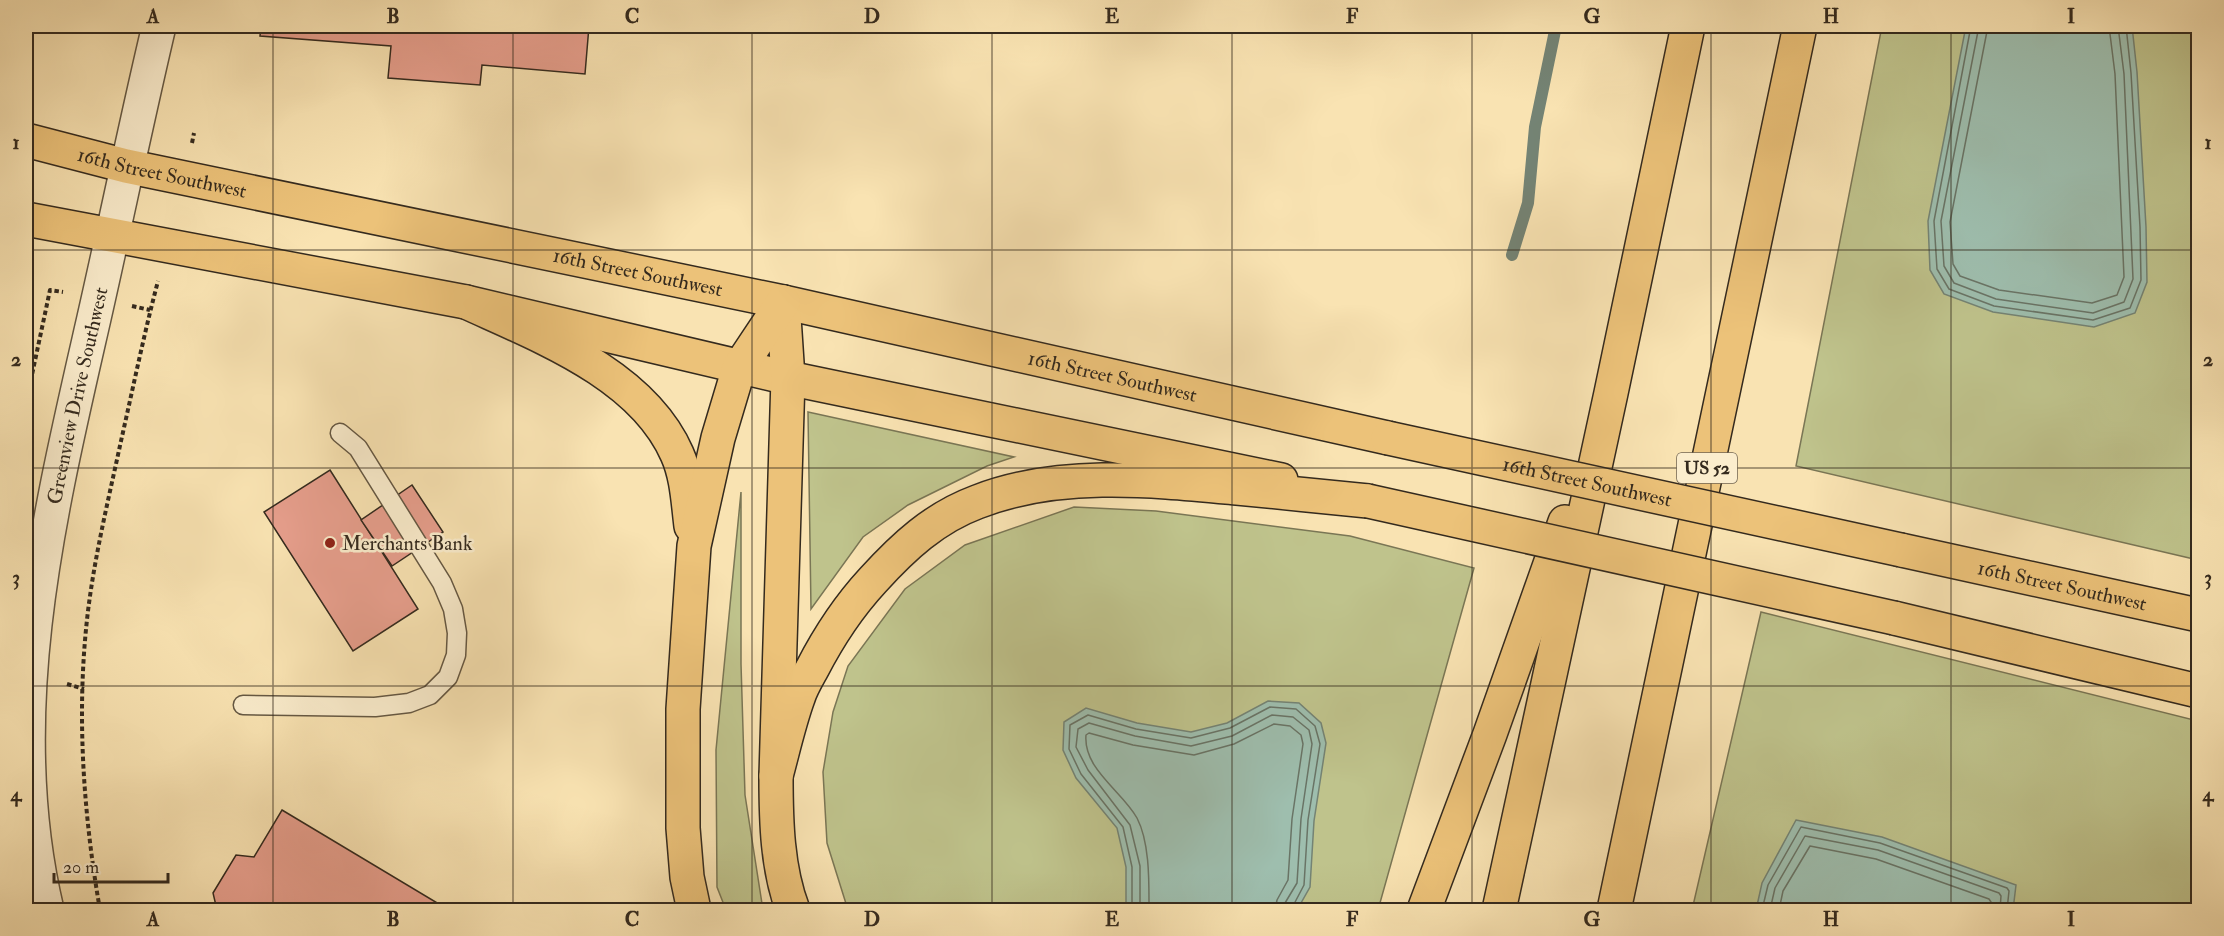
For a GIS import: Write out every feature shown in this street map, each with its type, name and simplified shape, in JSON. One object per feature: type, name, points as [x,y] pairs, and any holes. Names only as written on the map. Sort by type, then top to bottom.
[{"type":"main road","points":[[1499,910],[1688,26]]},
{"type":"main road","name":"US 52","points":[[1614,910],[1800,26]]},
{"type":"main road","name":"16th Street Southwest","points":[[26,140],[126,166],[783,302],[1388,438],[2199,615]]},
{"type":"main road","points":[[26,219],[466,302],[739,368],[1285,481],[1894,618],[2199,691]]},
{"type":"main road","points":[[466,302],[559,345],[626,389],[650,411],[678,455],[694,546]]},
{"type":"main road","points":[[694,910],[687,877],[683,828],[683,709],[694,546],[718,438],[739,368],[783,302]]},
{"type":"main road","points":[[783,302],[788,378],[776,776],[778,833],[782,865],[793,910]]},
{"type":"main road","points":[[1424,910],[1490,734],[1611,393]]},
{"type":"main road","points":[[776,776],[798,696],[841,618],[904,546],[936,522],[976,502],[1009,491],[1048,484],[1128,481],[1183,483],[1368,501]]},
{"type":"street","name":"Greenview Drive Southwest","points":[[47,910],[39,880],[29,787],[26,717],[38,587],[80,379],[159,26]]},
{"type":"lane","points":[[243,705],[375,706],[409,703],[430,694],[448,678],[456,655],[457,633],[453,609],[442,583],[358,448],[340,433]]},
{"type":"path","points":[[26,403],[50,290]]},
{"type":"path","points":[[100,910],[84,789],[82,730],[88,612],[102,530],[150,310]]},
{"type":"green space","points":[[1882,26],[2198,26],[2198,560],[1796,466]]},
{"type":"green space","points":[[808,412],[1014,457],[987,466],[908,505],[863,537],[811,609]]},
{"type":"green space","points":[[741,492],[741,664],[745,795],[763,910],[726,910],[717,887],[716,750]]},
{"type":"green space","points":[[1074,507],[1156,511],[1350,536],[1474,568],[1378,910],[848,910],[827,843],[823,772],[833,712],[848,666],[905,589],[965,545]]},
{"type":"green space","points":[[1761,612],[2198,721],[2198,891],[2187,910],[1692,910]]},
{"type":"water","points":[[1966,26],[2132,26],[2137,72],[2147,282],[2135,313],[2094,327],[1993,312],[1944,294],[1930,270],[1928,221]]},
{"type":"water","points":[[1268,701],[1299,703],[1321,723],[1326,743],[1314,821],[1310,887],[1297,910],[1126,910],[1126,867],[1117,828],[1076,778],[1063,750],[1064,722],[1086,708],[1137,723],[1191,732],[1227,723]]},
{"type":"water","points":[[1796,820],[1882,837],[2016,885],[2013,910],[1756,910],[1762,883]]},
{"type":"building","points":[[261,26],[589,26],[585,74],[482,65],[480,85],[388,78],[391,46],[260,36]]},
{"type":"building","name":"Merchants Bank","points":[[330,470],[418,609],[353,651],[264,512]]},
{"type":"building","points":[[412,485],[443,532],[392,566],[361,520]]},
{"type":"building","points":[[282,810],[449,910],[217,910],[213,893],[236,855],[254,857]]},
{"type":"waterway","points":[[1512,255],[1528,203],[1535,127],[1556,26]]},
{"type":"place","name":"Merchants Bank","points":[[330,543]]}]
